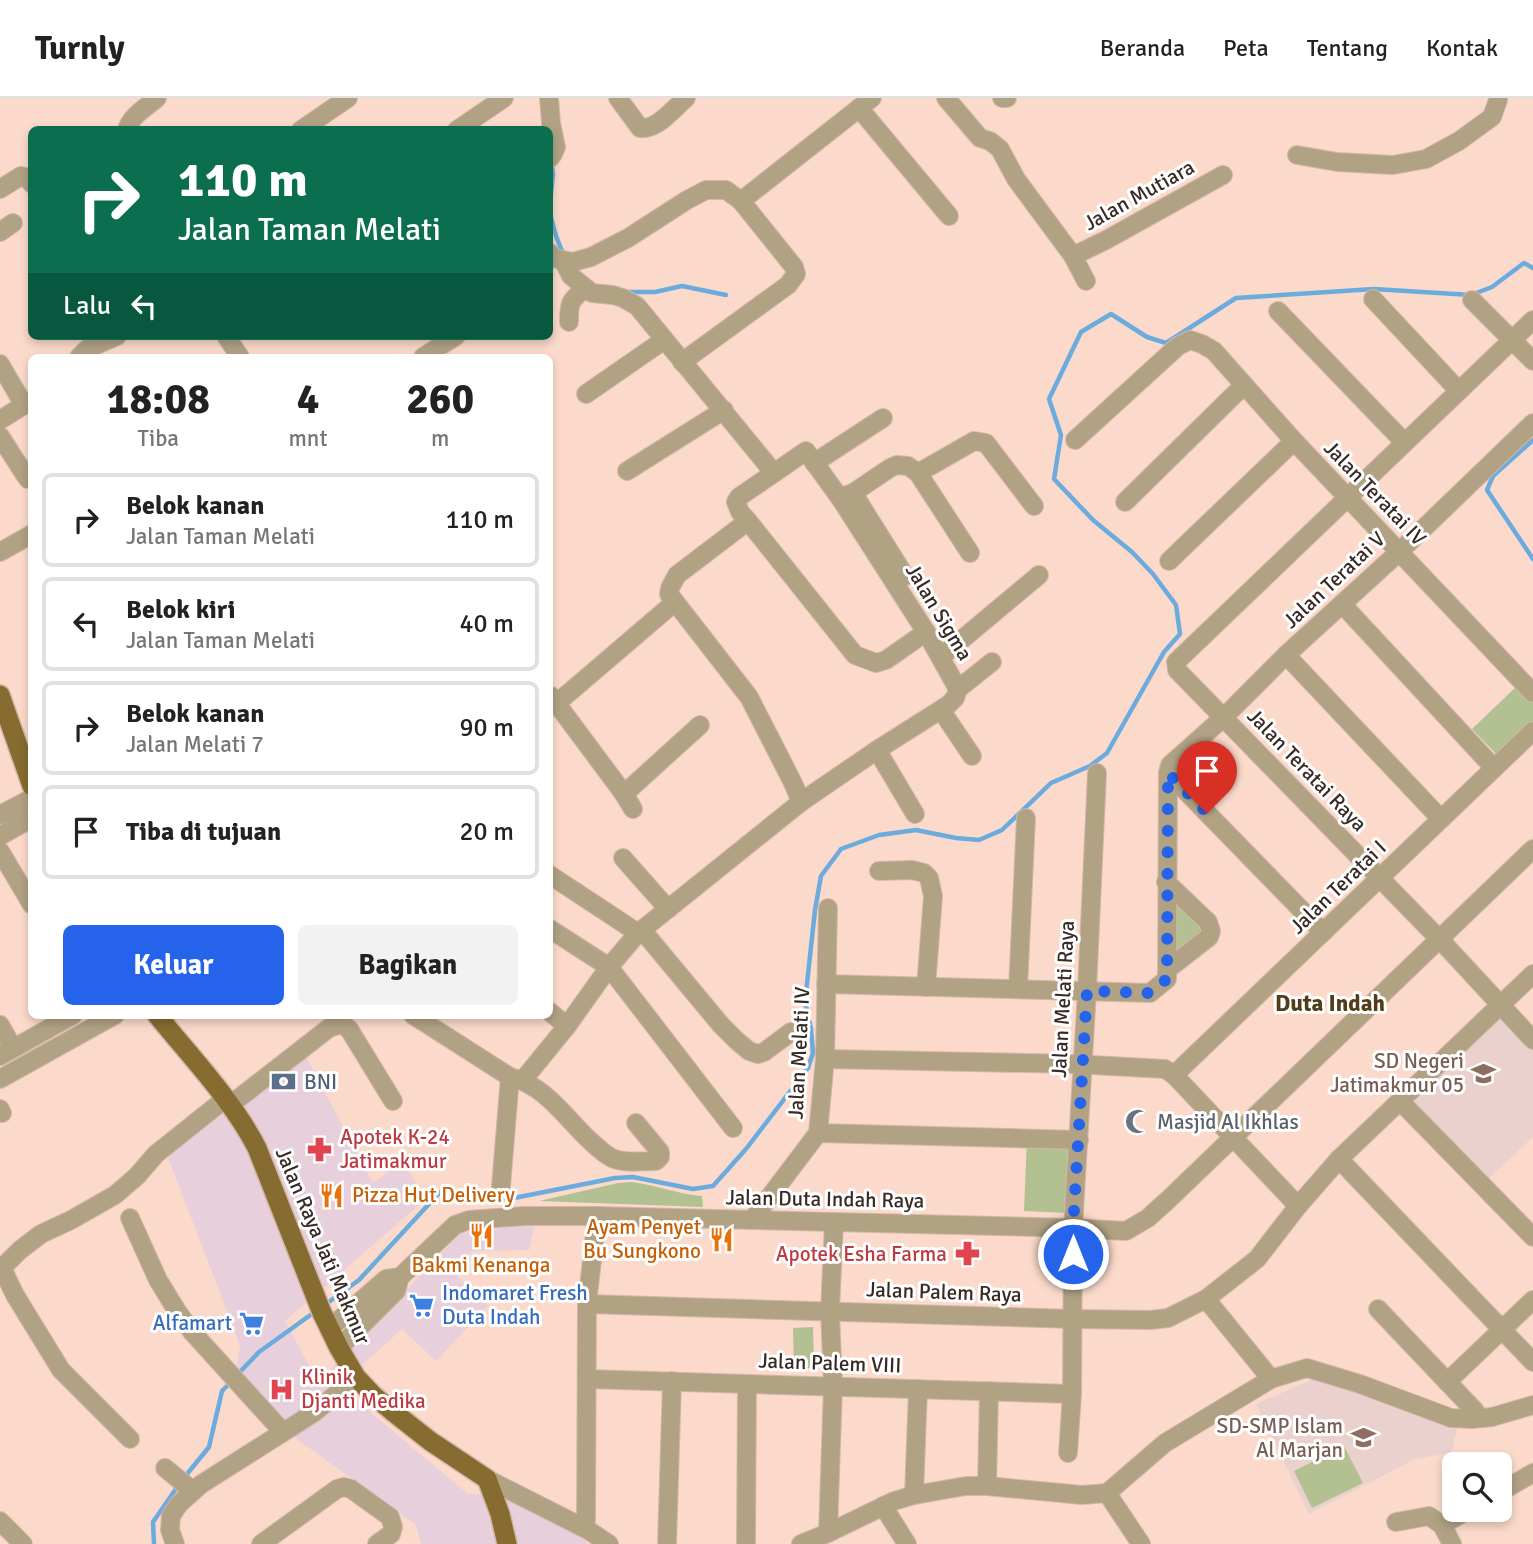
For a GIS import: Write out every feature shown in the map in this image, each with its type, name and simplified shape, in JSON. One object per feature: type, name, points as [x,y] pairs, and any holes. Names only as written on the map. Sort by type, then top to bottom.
[{"type":"main road","points":[[0,695],[28,775]]},
{"type":"main road","name":"Jalan Raya Jati Makmur","points":[[160,1019],[250,1135],[326,1321],[356,1377],[374,1396],[430,1441],[486,1479]]},
{"type":"main road","points":[[486,1479],[500,1514],[506,1544]]},
{"type":"street","points":[[127,126],[157,98]]},
{"type":"street","points":[[307,126],[348,98]]},
{"type":"street","points":[[463,126],[504,98]]},
{"type":"street","points":[[549,98],[552,126]]},
{"type":"street","points":[[618,98],[640,128],[646,129],[654,126],[686,98]]},
{"type":"street","name":"Jalan Mutiara","points":[[946,98],[980,138],[990,141],[1000,149],[1016,178],[1073,256],[1223,175]]},
{"type":"street","points":[[1297,155],[1337,162],[1392,165],[1426,159],[1492,117],[1498,98]]},
{"type":"street","points":[[741,201],[866,103],[949,216]]},
{"type":"street","points":[[553,133],[556,147],[553,152]]},
{"type":"street","points":[[0,189],[21,176],[28,179]]},
{"type":"street","points":[[553,257],[573,262],[591,257],[628,238],[706,190],[726,190],[741,201],[794,267],[796,274],[788,285],[682,362]]},
{"type":"street","points":[[1073,256],[1086,281]]},
{"type":"street","points":[[553,257],[592,293],[613,295],[637,306],[774,473]]},
{"type":"street","points":[[569,322],[569,305],[585,288]]},
{"type":"street","points":[[1373,299],[1459,391]]},
{"type":"street","points":[[1472,300],[1533,361]]},
{"type":"street","points":[[1278,311],[1404,442]]},
{"type":"street","points":[[1347,498],[1533,320]]},
{"type":"street","points":[[82,354],[108,340]]},
{"type":"street","points":[[428,354],[450,340]]},
{"type":"street","points":[[586,394],[664,340]]},
{"type":"street","name":"Jalan Teratai IV","points":[[1075,440],[1178,346],[1190,340],[1202,344],[1214,351],[1347,498],[1533,693]]},
{"type":"street","points":[[0,364],[28,402],[0,420]]},
{"type":"street","points":[[1125,502],[1244,385]]},
{"type":"street","points":[[627,471],[724,410]]},
{"type":"street","points":[[883,418],[814,463],[806,451],[739,497],[736,502],[740,512],[855,655],[876,663],[886,660],[926,632]]},
{"type":"street","name":"Jalan Teratai V","points":[[1168,773],[1170,765],[1533,423]]},
{"type":"street","points":[[0,436],[28,479]]},
{"type":"street","points":[[918,473],[974,441],[982,441],[1034,506]]},
{"type":"street","points":[[1169,561],[1294,441]]},
{"type":"street","name":"Jalan Sigma","points":[[516,1078],[567,1026],[609,967],[640,931],[801,802],[956,698],[958,689],[941,657],[848,497],[814,463]]},
{"type":"street","points":[[905,577],[848,497],[897,465],[908,466],[918,473],[970,553]]},
{"type":"street","name":"Jalan Teratai Raya","points":[[1347,498],[1176,662],[1177,670],[1533,1040]]},
{"type":"street","points":[[748,521],[677,575],[669,594],[749,697],[801,802]]},
{"type":"street","points":[[0,552],[28,536]]},
{"type":"street","points":[[941,657],[1039,575]]},
{"type":"street","points":[[675,602],[553,699],[628,801],[700,725]]},
{"type":"street","points":[[1342,604],[1494,768]]},
{"type":"street","points":[[1286,655],[1441,819]]},
{"type":"street","points":[[958,689],[992,662]]},
{"type":"street","points":[[941,710],[972,756]]},
{"type":"street","name":"Jalan Teratai I","points":[[1174,1075],[1533,731]]},
{"type":"street","points":[[877,750],[915,814]]},
{"type":"street","name":"Jalan Melati Raya","points":[[1068,1453],[1072,1394],[1073,1227],[1079,1140],[1089,1066],[1087,991],[1097,773]]},
{"type":"street","points":[[825,985],[1150,993],[1167,979],[1168,969],[1168,773]]},
{"type":"street","points":[[1168,773],[1323,932]]},
{"type":"street","points":[[0,815],[28,800]]},
{"type":"street","points":[[1018,989],[1026,818]]},
{"type":"street","points":[[0,836],[28,820]]},
{"type":"street","name":"Jalan Duta Indah Raya","points":[[339,1348],[396,1291],[400,1277],[455,1225],[469,1220],[524,1216],[597,1216],[1073,1227],[1126,1231],[1148,1218],[1533,849]]},
{"type":"street","points":[[0,851],[28,898]]},
{"type":"street","points":[[623,858],[668,909]]},
{"type":"street","points":[[878,871],[912,870],[924,873],[929,878],[933,896],[926,987]]},
{"type":"street","points":[[553,877],[640,931],[721,1025],[749,1051],[758,1054],[764,1052],[791,1032]]},
{"type":"street","points":[[1166,882],[1208,922],[1211,931],[1209,937],[1168,969]]},
{"type":"street","name":"Jalan Melati IV","points":[[752,1220],[818,1133],[825,1059],[828,908]]},
{"type":"street","points":[[553,931],[609,967],[733,1128]]},
{"type":"street","name":"Jalan Palem Raya","points":[[587,1304],[1073,1319],[1168,1318],[1206,1299],[1257,1259],[1298,1206],[1339,1160],[1533,974]]},
{"type":"street","points":[[553,1014],[567,1026]]},
{"type":"street","points":[[0,1025],[7,1052],[67,1019]]},
{"type":"street","points":[[0,1079],[108,1019]]},
{"type":"street","points":[[420,1019],[516,1078],[537,1087],[596,1146],[613,1158],[624,1161],[656,1161],[660,1152],[636,1123]]},
{"type":"street","points":[[130,1439],[61,1370],[1,1269],[41,1234],[115,1195],[137,1176],[156,1154],[329,1028],[341,1024],[349,1029],[393,1101]]},
{"type":"street","points":[[825,1059],[1165,1069],[1174,1075],[1298,1206]]},
{"type":"street","points":[[501,1180],[516,1078]]},
{"type":"street","points":[[1400,1101],[1533,1237]]},
{"type":"street","points":[[818,1133],[1079,1140]]},
{"type":"street","points":[[1339,1160],[1533,1362]]},
{"type":"street","points":[[586,1520],[587,1304],[597,1216]]},
{"type":"street","points":[[130,1218],[158,1280],[177,1311],[193,1333],[284,1432]]},
{"type":"street","points":[[828,1533],[833,1386],[830,1311],[834,1222]]},
{"type":"street","name":"Jalan Duta Indah Raya","points":[[326,1321],[386,1279],[400,1277]]},
{"type":"street","points":[[1206,1299],[1271,1379]]},
{"type":"street","points":[[1447,1381],[1533,1300]]},
{"type":"street","points":[[1378,1309],[1475,1411]]},
{"type":"street","points":[[801,1544],[915,1495],[966,1486],[1082,1495],[1107,1493],[1165,1443],[1271,1379],[1307,1368],[1360,1384],[1451,1418],[1492,1417],[1533,1405]]},
{"type":"street","points":[[175,1544],[170,1530],[171,1516],[191,1489],[315,1412],[356,1377]]},
{"type":"street","name":"Jalan Palem VIII","points":[[587,1379],[1072,1394]]},
{"type":"street","points":[[667,1544],[672,1381]]},
{"type":"street","points":[[746,1544],[747,1384]]},
{"type":"street","points":[[915,1495],[918,1389]]},
{"type":"street","points":[[987,1486],[989,1391]]},
{"type":"street","points":[[169,1471],[191,1489]]},
{"type":"street","points":[[1512,1485],[1533,1473]]},
{"type":"street","points":[[486,1479],[588,1530],[609,1544]]},
{"type":"street","points":[[261,1544],[337,1489],[344,1487],[351,1489],[390,1517],[393,1527],[391,1534],[377,1544]]},
{"type":"street","points":[[1107,1493],[1141,1544]]},
{"type":"street","points":[[885,1509],[907,1544]]},
{"type":"street","points":[[1396,1522],[1429,1516],[1442,1525],[1452,1544]]},
{"type":"street","points":[[1442,1525],[1447,1522]]},
{"type":"street","points":[[3,1529],[23,1544]]},
{"type":"shaded area","name":"SD Negeri Jatimakmur 05","points":[[1499,1013],[1533,1049],[1533,1137],[1487,1180],[1409,1098]]},
{"type":"shaded area","points":[[305,1055],[373,1183],[402,1161],[426,1199],[285,1321],[318,1382],[461,1233],[535,1223],[529,1250],[472,1251],[452,1271],[488,1306],[436,1361],[402,1329],[339,1386],[468,1494],[507,1494],[583,1535],[587,1544],[421,1544],[416,1525],[294,1437],[235,1376],[240,1345],[167,1155],[211,1119]]},
{"type":"shaded area","name":"SD-SMP Islam Al Marjan","points":[[1320,1376],[1459,1422],[1451,1452],[1415,1459],[1309,1514],[1256,1404]]},
{"type":"green space","points":[[1519,684],[1533,698],[1533,723],[1498,756],[1472,729]]},
{"type":"green space","points":[[1171,892],[1208,930],[1171,964]]},
{"type":"green space","points":[[1027,1139],[1071,1141],[1068,1213],[1024,1211]]},
{"type":"green space","points":[[632,1182],[702,1196],[703,1207],[539,1201],[618,1183]]},
{"type":"green space","points":[[813,1327],[814,1368],[794,1368],[793,1328]]},
{"type":"green space","points":[[1344,1446],[1363,1483],[1312,1508],[1294,1471]]},
{"type":"waterway","points":[[553,225],[564,256]]},
{"type":"waterway","points":[[326,1304],[359,1280],[440,1192],[468,1191],[509,1199],[615,1178],[633,1177],[693,1189],[713,1186],[746,1149],[808,1068],[813,1053],[805,1002],[815,910],[821,876],[841,849],[879,835],[916,830],[979,840],[1002,830],[1051,783],[1090,766],[1107,753],[1164,652],[1180,634],[1176,605],[1153,574],[1132,552],[1093,520],[1054,479],[1061,435],[1049,399],[1081,332],[1111,314],[1147,337],[1166,343],[1236,298],[1374,289],[1471,295],[1492,287],[1524,263],[1533,268]]},
{"type":"waterway","points":[[626,292],[655,292],[682,286],[726,295]]},
{"type":"waterway","points":[[1533,440],[1493,476],[1487,490],[1533,559]]},
{"type":"waterway","points":[[236,1376],[259,1352],[316,1311]]},
{"type":"waterway","points":[[183,1479],[209,1447],[222,1391],[230,1383]]},
{"type":"waterway","points":[[154,1544],[153,1522],[178,1486]]},
{"type":"place","name":"SD Negeri Jatimakmur 05","points":[[1484,1073]]},
{"type":"place","name":"BNI","points":[[284,1082]]},
{"type":"place","name":"Masjid Al Ikhlas","points":[[1137,1122]]},
{"type":"place","name":"Apotek K-24 Jatimakmur","points":[[320,1149]]},
{"type":"place","name":"Pizza Hut Delivery","points":[[332,1195]]},
{"type":"place","name":"Bakmi Kenanga","points":[[481,1236]]},
{"type":"place","name":"Ayam Penyet Bu Sungkono","points":[[721,1239]]},
{"type":"place","name":"Apotek Esha Farma","points":[[967,1254]]},
{"type":"place","name":"Indomaret Fresh Duta Indah","points":[[422,1305]]},
{"type":"place","name":"Alfamart","points":[[252,1323]]},
{"type":"place","name":"Klinik Djanti Medika","points":[[281,1389]]},
{"type":"place","name":"SD-SMP Islam Al Marjan","points":[[1363,1438]]},
{"type":"district","name":"Duta Indah","points":[[1330,1003]]},
{"type":"route","points":[[1073,1254],[1087,991],[1150,993],[1167,979],[1168,773],[1207,813]]}]
